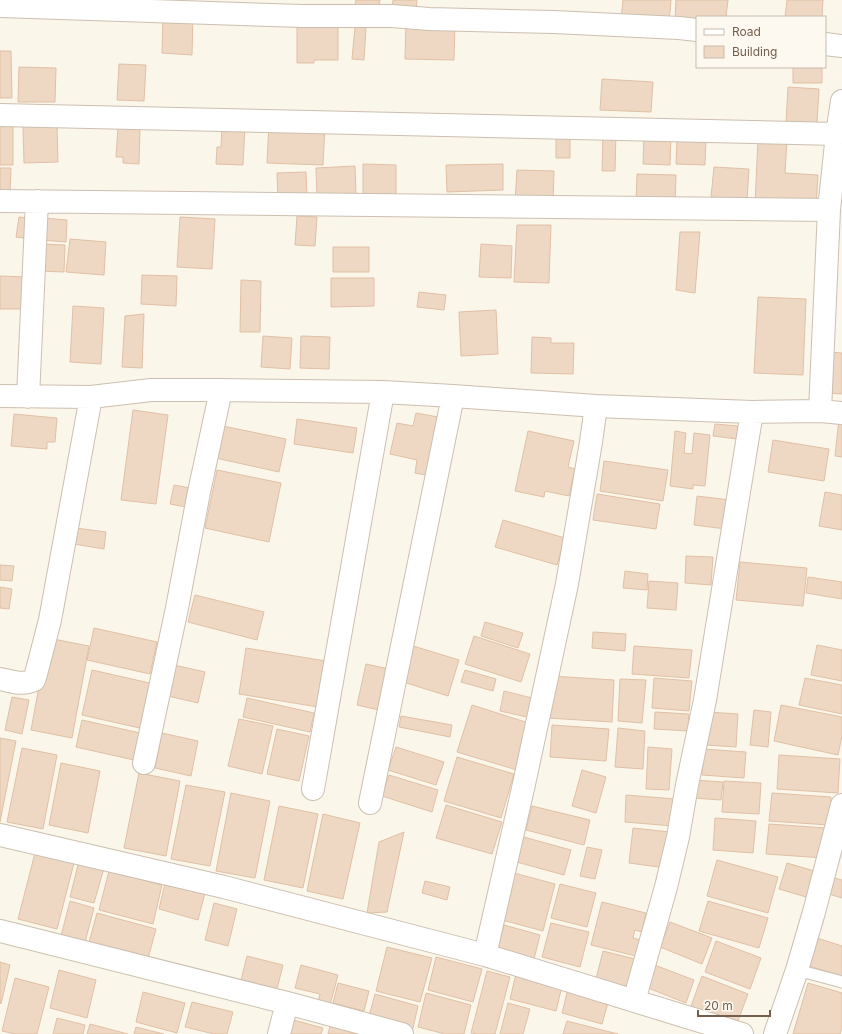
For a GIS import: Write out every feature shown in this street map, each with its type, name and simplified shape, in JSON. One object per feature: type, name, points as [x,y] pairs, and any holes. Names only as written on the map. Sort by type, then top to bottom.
[{"type":"street","points":[[0,6],[304,16],[392,16],[429,19],[554,22],[696,30]]},
{"type":"street","points":[[826,44],[842,46]]},
{"type":"street","points":[[820,411],[829,210],[842,101]]},
{"type":"street","points":[[0,115],[837,134]]},
{"type":"street","points":[[0,201],[829,210]]},
{"type":"street","points":[[28,397],[37,201]]},
{"type":"street","points":[[0,396],[91,397],[151,390],[383,392],[596,406],[752,412],[820,411],[842,413]]},
{"type":"street","points":[[144,763],[221,390]]},
{"type":"street","points":[[313,789],[383,392]]},
{"type":"street","points":[[370,803],[453,396]]},
{"type":"street","points":[[0,679],[22,684],[34,680],[36,674],[50,620],[91,397]]},
{"type":"street","points":[[485,955],[567,584],[592,442],[596,406]]},
{"type":"street","points":[[634,1001],[666,887],[678,837],[687,785],[705,700],[752,412]]},
{"type":"street","points":[[775,1034],[797,970],[814,912],[842,805]]},
{"type":"street","points":[[0,834],[224,887],[485,955],[742,1034]]},
{"type":"street","points":[[0,931],[287,1003],[402,1034]]},
{"type":"street","points":[[279,1034],[287,1003]]},
{"type":"lane","points":[[797,970],[842,982]]},
{"type":"building","points":[[356,0],[380,0],[378,13],[354,9]]},
{"type":"building","points":[[393,0],[417,0],[416,10],[392,8]]},
{"type":"building","points":[[623,0],[671,0],[669,23],[621,19]]},
{"type":"building","points":[[676,0],[728,0],[726,16],[696,16],[696,22],[675,20]]},
{"type":"building","points":[[787,0],[823,0],[822,16],[785,16]]},
{"type":"building","points":[[163,13],[193,13],[192,55],[162,53]]},
{"type":"building","points":[[297,20],[338,21],[338,60],[314,60],[314,63],[297,63]]},
{"type":"building","points":[[406,21],[455,23],[454,60],[405,59]]},
{"type":"building","points":[[355,27],[366,28],[364,60],[352,59]]},
{"type":"building","points":[[0,51],[11,51],[12,98],[0,98]]},
{"type":"building","points":[[119,64],[146,65],[144,101],[117,100]]},
{"type":"building","points":[[19,67],[56,68],[55,102],[18,102]]},
{"type":"building","points":[[793,68],[822,68],[822,83],[793,83]]},
{"type":"building","points":[[602,79],[653,82],[651,112],[600,110]]},
{"type":"building","points":[[788,87],[819,89],[817,123],[786,122]]},
{"type":"building","points":[[13,121],[13,165],[0,165],[0,122]]},
{"type":"building","points":[[269,123],[325,125],[323,165],[267,163]]},
{"type":"building","points":[[57,124],[58,162],[24,163],[23,126]]},
{"type":"building","points":[[222,126],[245,127],[243,165],[216,164],[217,147],[221,147]]},
{"type":"building","points":[[118,127],[140,129],[139,164],[123,163],[123,157],[116,157]]},
{"type":"building","points":[[570,131],[570,158],[556,158],[556,132]]},
{"type":"building","points":[[603,132],[616,132],[615,171],[602,171]]},
{"type":"building","points":[[644,135],[671,136],[670,165],[643,164]]},
{"type":"building","points":[[677,138],[706,139],[705,165],[676,164]]},
{"type":"building","points":[[758,139],[787,140],[785,173],[818,175],[816,208],[755,205]]},
{"type":"building","points":[[363,164],[396,165],[396,195],[363,194]]},
{"type":"building","points":[[503,164],[503,190],[447,192],[446,165]]},
{"type":"building","points":[[355,166],[356,196],[317,197],[316,168]]},
{"type":"building","points":[[714,167],[749,169],[747,200],[711,197]]},
{"type":"building","points":[[0,168],[11,168],[10,192],[0,191]]},
{"type":"building","points":[[517,170],[554,171],[553,203],[515,202]]},
{"type":"building","points":[[306,172],[307,197],[278,199],[277,173]]},
{"type":"building","points":[[637,174],[676,175],[675,203],[636,202]]},
{"type":"building","points":[[297,216],[317,217],[315,246],[295,245]]},
{"type":"building","points":[[19,217],[34,219],[31,239],[16,237]]},
{"type":"building","points":[[180,217],[215,219],[212,269],[177,267]]},
{"type":"building","points":[[43,218],[67,220],[66,242],[41,240]]},
{"type":"building","points":[[517,225],[551,225],[549,283],[514,282]]},
{"type":"building","points":[[680,232],[700,232],[695,293],[676,290]]},
{"type":"building","points":[[70,239],[106,242],[104,275],[66,272]]},
{"type":"building","points":[[41,244],[65,245],[64,272],[39,271]]},
{"type":"building","points":[[481,244],[512,246],[511,278],[479,277]]},
{"type":"building","points":[[333,247],[369,247],[369,272],[333,272]]},
{"type":"building","points":[[142,275],[177,276],[176,306],[141,304]]},
{"type":"building","points":[[0,276],[27,277],[27,309],[0,309]]},
{"type":"building","points":[[331,278],[374,278],[374,306],[331,307]]},
{"type":"building","points":[[241,280],[261,281],[260,332],[240,332]]},
{"type":"building","points":[[419,292],[446,295],[444,310],[417,307]]},
{"type":"building","points":[[758,297],[806,299],[803,375],[754,373]]},
{"type":"building","points":[[73,306],[104,308],[101,364],[70,362]]},
{"type":"building","points":[[496,310],[498,354],[461,356],[459,312]]},
{"type":"building","points":[[144,314],[142,368],[122,367],[125,316]]},
{"type":"building","points":[[263,336],[292,338],[290,369],[261,367]]},
{"type":"building","points":[[301,336],[330,337],[329,369],[300,368]]},
{"type":"building","points":[[532,337],[551,338],[551,343],[574,343],[573,374],[531,373]]},
{"type":"building","points":[[830,352],[842,353],[842,394],[827,393]]},
{"type":"building","points":[[133,410],[168,415],[156,504],[121,500]]},
{"type":"building","points":[[416,413],[444,418],[431,476],[415,473],[417,460],[390,454],[397,423],[413,426]]},
{"type":"building","points":[[14,414],[57,418],[55,442],[47,442],[47,449],[11,446]]},
{"type":"building","points":[[297,419],[357,428],[353,453],[294,444]]},
{"type":"building","points":[[839,419],[842,419],[842,457],[835,456]]},
{"type":"building","points":[[715,424],[738,426],[737,439],[713,436]]},
{"type":"building","points":[[218,425],[286,439],[279,472],[211,457]]},
{"type":"building","points":[[528,431],[574,441],[568,467],[575,469],[569,496],[545,491],[544,497],[515,491]]},
{"type":"building","points":[[675,431],[686,433],[684,453],[692,454],[694,433],[710,435],[705,486],[693,485],[693,489],[670,486]]},
{"type":"building","points":[[773,440],[829,449],[824,481],[768,472]]},
{"type":"building","points":[[604,461],[668,470],[663,501],[600,491]]},
{"type":"building","points":[[217,470],[281,483],[269,542],[205,528]]},
{"type":"building","points":[[174,485],[195,489],[192,508],[170,504]]},
{"type":"building","points":[[825,492],[842,495],[842,530],[819,526]]},
{"type":"building","points":[[597,494],[660,504],[656,529],[593,520]]},
{"type":"building","points":[[697,496],[730,500],[726,529],[694,525]]},
{"type":"building","points":[[503,520],[565,538],[557,565],[495,547]]},
{"type":"building","points":[[76,528],[106,532],[104,549],[74,544]]},
{"type":"building","points":[[686,556],[713,557],[711,585],[685,583]]},
{"type":"building","points":[[740,562],[807,568],[803,606],[736,600]]},
{"type":"building","points":[[0,565],[14,566],[12,581],[0,580]]},
{"type":"building","points":[[625,571],[648,574],[647,590],[623,588]]},
{"type":"building","points":[[808,577],[842,582],[842,599],[806,593]]},
{"type":"building","points":[[649,581],[678,583],[676,610],[647,608]]},
{"type":"building","points":[[0,587],[12,589],[9,609],[0,608]]},
{"type":"building","points":[[195,595],[264,612],[257,640],[188,622]]},
{"type":"building","points":[[485,622],[523,633],[518,648],[481,636]]},
{"type":"building","points":[[94,628],[157,642],[150,674],[87,660]]},
{"type":"building","points":[[593,632],[626,634],[625,651],[592,648]]},
{"type":"building","points":[[474,636],[530,654],[521,682],[465,664]]},
{"type":"building","points":[[48,638],[89,646],[72,738],[31,730]]},
{"type":"building","points":[[410,645],[459,660],[448,696],[400,681]]},
{"type":"building","points":[[817,645],[842,650],[842,681],[811,675]]},
{"type":"building","points":[[634,646],[692,650],[689,678],[632,674]]},
{"type":"building","points":[[246,648],[326,661],[318,707],[239,694]]},
{"type":"building","points":[[366,664],[389,669],[379,710],[357,705]]},
{"type":"building","points":[[174,665],[205,672],[198,703],[168,696]]},
{"type":"building","points":[[92,670],[154,684],[144,729],[82,715]]},
{"type":"building","points":[[465,670],[496,679],[493,691],[461,682]]},
{"type":"building","points":[[551,676],[614,680],[612,722],[548,718]]},
{"type":"building","points":[[654,678],[692,681],[689,711],[652,708]]},
{"type":"building","points":[[805,678],[842,685],[842,714],[799,705]]},
{"type":"building","points":[[620,679],[646,680],[642,723],[618,721]]},
{"type":"building","points":[[504,691],[536,699],[531,718],[500,711]]},
{"type":"building","points":[[12,697],[29,700],[22,734],[5,730]]},
{"type":"building","points":[[247,698],[314,713],[310,732],[243,717]]},
{"type":"building","points":[[472,705],[532,724],[517,770],[457,752]]},
{"type":"building","points":[[781,705],[842,717],[842,736],[838,755],[774,741]]},
{"type":"building","points":[[754,710],[771,712],[768,747],[750,745]]},
{"type":"building","points":[[655,712],[689,714],[688,731],[654,729]]},
{"type":"building","points":[[708,712],[738,714],[736,747],[706,745]]},
{"type":"building","points":[[401,716],[452,725],[450,737],[399,727]]},
{"type":"building","points":[[239,719],[273,726],[262,774],[228,766]]},
{"type":"building","points":[[82,720],[140,733],[134,760],[76,747]]},
{"type":"building","points":[[552,725],[609,729],[606,761],[550,757]]},
{"type":"building","points":[[618,728],[645,731],[643,769],[615,767]]},
{"type":"building","points":[[277,729],[309,736],[299,781],[267,774]]},
{"type":"building","points":[[162,733],[198,741],[191,776],[155,768]]},
{"type":"building","points":[[0,738],[16,741],[0,822]]},
{"type":"building","points":[[396,747],[444,762],[436,785],[388,770]]},
{"type":"building","points":[[648,747],[672,749],[669,790],[646,789]]},
{"type":"building","points":[[22,748],[57,755],[43,829],[7,822]]},
{"type":"building","points":[[704,749],[746,752],[744,778],[702,775]]},
{"type":"building","points":[[779,755],[840,759],[838,793],[777,789]]},
{"type":"building","points":[[457,757],[514,774],[501,818],[444,801]]},
{"type":"building","points":[[61,763],[100,771],[88,833],[49,825]]},
{"type":"building","points":[[582,770],[606,777],[596,813],[572,806]]},
{"type":"building","points":[[139,773],[180,781],[166,856],[124,848]]},
{"type":"building","points":[[389,775],[438,790],[432,812],[382,796]]},
{"type":"building","points":[[694,780],[723,782],[721,800],[693,798]]},
{"type":"building","points":[[724,781],[761,783],[759,814],[722,812]]},
{"type":"building","points":[[186,785],[225,792],[210,866],[171,859]]},
{"type":"building","points":[[231,793],[270,801],[255,878],[216,871]]},
{"type":"building","points":[[772,793],[831,797],[829,825],[769,821]]},
{"type":"building","points":[[626,795],[675,799],[673,826],[625,822]]},
{"type":"building","points":[[446,805],[502,822],[492,854],[436,838]]},
{"type":"building","points":[[279,806],[318,814],[303,888],[264,880]]},
{"type":"building","points":[[532,806],[590,820],[584,845],[526,830]]},
{"type":"building","points":[[323,814],[360,823],[343,899],[307,891]]},
{"type":"building","points":[[715,818],[756,821],[753,853],[713,850]]},
{"type":"building","points":[[769,824],[826,828],[824,858],[766,854]]},
{"type":"building","points":[[633,828],[670,832],[666,868],[629,863]]},
{"type":"building","points":[[404,832],[387,912],[367,913],[379,842]]},
{"type":"building","points":[[520,836],[571,850],[564,875],[513,861]]},
{"type":"building","points":[[587,847],[602,850],[595,879],[580,876]]},
{"type":"building","points":[[35,853],[74,863],[57,929],[18,919]]},
{"type":"building","points":[[717,860],[778,877],[768,913],[707,896]]},
{"type":"building","points":[[79,861],[104,868],[94,903],[70,897]]},
{"type":"building","points":[[787,863],[821,873],[813,899],[779,889]]},
{"type":"building","points":[[109,871],[162,885],[153,924],[99,910]]},
{"type":"building","points":[[514,873],[555,884],[543,931],[502,920]]},
{"type":"building","points":[[827,876],[842,880],[842,898],[822,892]]},
{"type":"building","points":[[166,879],[206,889],[198,920],[159,909]]},
{"type":"building","points":[[425,881],[450,887],[447,900],[422,893]]},
{"type":"building","points":[[560,884],[596,893],[587,927],[551,918]]},
{"type":"building","points":[[70,901],[94,908],[85,942],[61,936]]},
{"type":"building","points":[[708,901],[768,918],[759,948],[699,931]]},
{"type":"building","points":[[602,902],[646,913],[642,932],[635,930],[633,938],[640,940],[636,956],[591,945]]},
{"type":"building","points":[[214,903],[237,909],[228,946],[205,940]]},
{"type":"building","points":[[97,913],[156,929],[146,966],[87,950]]},
{"type":"building","points":[[670,922],[712,938],[702,964],[660,947]]},
{"type":"building","points":[[551,923],[589,932],[580,967],[542,957]]},
{"type":"building","points":[[504,925],[540,935],[534,959],[498,949]]},
{"type":"building","points":[[814,937],[842,946],[842,976],[806,965]]},
{"type":"building","points":[[716,941],[761,958],[750,989],[705,972]]},
{"type":"building","points":[[387,947],[432,958],[420,1002],[376,991]]},
{"type":"building","points":[[603,951],[639,960],[632,988],[596,979]]},
{"type":"building","points":[[247,956],[283,965],[276,993],[240,984]]},
{"type":"building","points":[[436,957],[482,969],[473,1002],[428,990]]},
{"type":"building","points":[[0,962],[10,965],[1,1004],[0,1003]]},
{"type":"building","points":[[652,964],[694,980],[686,1003],[643,986]]},
{"type":"building","points":[[301,965],[338,975],[329,1009],[317,1006],[320,994],[295,988]]},
{"type":"building","points":[[59,970],[96,980],[87,1018],[50,1008]]},
{"type":"building","points":[[487,971],[510,977],[495,1034],[471,1033]]},
{"type":"building","points":[[516,974],[562,986],[556,1011],[510,999]]},
{"type":"building","points":[[702,976],[748,994],[736,1026],[690,1009]]},
{"type":"building","points":[[15,978],[49,987],[37,1034],[15,1034],[2,1031]]},
{"type":"building","points":[[338,983],[369,991],[364,1011],[333,1003]]},
{"type":"building","points":[[808,983],[842,993],[842,1027],[840,1034],[793,1034]]},
{"type":"building","points":[[568,989],[609,999],[602,1024],[562,1013]]},
{"type":"building","points":[[143,992],[185,1003],[177,1033],[136,1022]]},
{"type":"building","points":[[426,993],[471,1005],[464,1034],[445,1034],[418,1027]]},
{"type":"building","points":[[375,994],[418,1006],[412,1032],[368,1020]]},
{"type":"building","points":[[192,1002],[233,1012],[227,1034],[214,1034],[185,1027]]},
{"type":"building","points":[[508,1003],[530,1009],[523,1034],[500,1034]]},
{"type":"building","points":[[57,1018],[85,1025],[83,1034],[53,1034]]},
{"type":"building","points":[[286,1018],[323,1028],[321,1034],[282,1034]]},
{"type":"building","points":[[567,1021],[618,1034],[563,1034]]},
{"type":"building","points":[[331,1023],[369,1034],[328,1034]]},
{"type":"building","points":[[90,1024],[128,1034],[87,1034]]},
{"type":"building","points":[[136,1027],[164,1034],[134,1034]]}]
